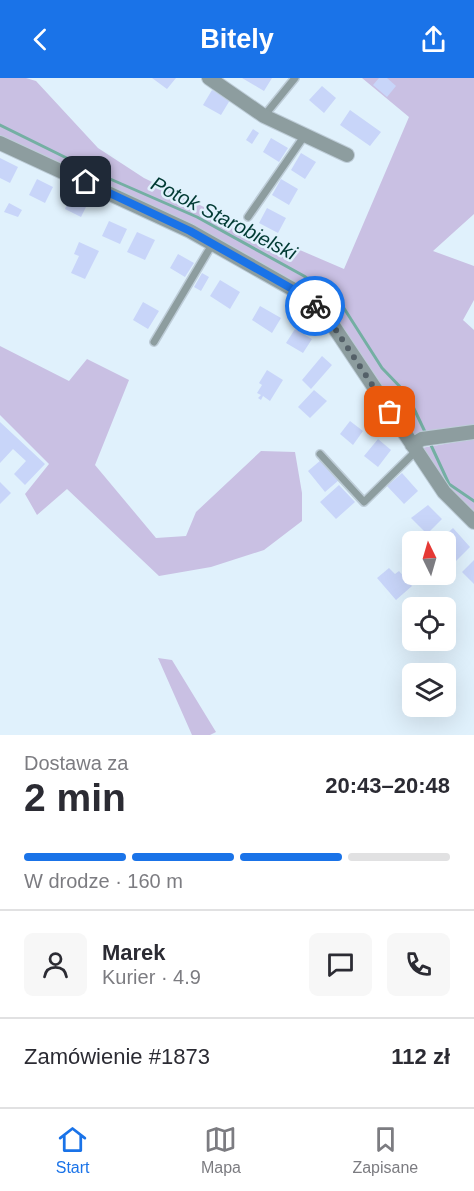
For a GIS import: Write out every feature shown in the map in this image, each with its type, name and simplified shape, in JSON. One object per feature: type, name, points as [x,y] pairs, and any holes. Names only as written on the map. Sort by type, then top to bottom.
[{"type":"street","points":[[209,78],[264,116],[347,155]]},
{"type":"street","points":[[0,143],[213,243],[303,295],[328,318],[421,443],[444,492],[474,522]]},
{"type":"street","points":[[421,443],[474,432]]},
{"type":"lane","points":[[264,116],[295,78]]},
{"type":"lane","points":[[248,217],[304,135]]},
{"type":"lane","points":[[154,342],[213,243]]},
{"type":"lane","points":[[320,454],[364,502],[421,443]]},
{"type":"shaded area","points":[[0,78],[26,78],[36,81],[98,148],[144,178],[237,223],[344,269],[409,117],[362,78],[474,78],[474,214],[433,251],[474,266],[474,300],[463,320],[474,330],[474,426],[413,437],[333,313],[306,290],[97,181],[0,136]]},
{"type":"shaded area","points":[[0,346],[69,381],[87,359],[129,380],[95,465],[156,538],[186,536],[196,512],[261,451],[295,452],[302,493],[302,521],[264,550],[211,567],[159,576],[67,489],[37,515],[25,494],[49,464],[0,415]]},
{"type":"shaded area","points":[[474,439],[474,515],[445,485],[421,448]]},
{"type":"shaded area","points":[[158,658],[172,660],[216,732],[210,735],[192,735]]},
{"type":"building","points":[[152,78],[176,78],[167,89]]},
{"type":"building","points":[[242,78],[272,78],[264,91]]},
{"type":"building","points":[[379,78],[387,78],[396,86],[387,97],[373,85]]},
{"type":"building","points":[[322,86],[336,98],[324,113],[309,100]]},
{"type":"building","points":[[212,90],[230,100],[221,115],[203,105]]},
{"type":"building","points":[[350,110],[381,132],[370,146],[340,125]]},
{"type":"building","points":[[253,129],[259,133],[252,144],[246,140]]},
{"type":"building","points":[[271,138],[288,148],[279,162],[263,152]]},
{"type":"building","points":[[301,153],[316,162],[305,179],[291,170]]},
{"type":"building","points":[[0,158],[18,167],[10,183],[0,178]]},
{"type":"building","points":[[37,179],[53,187],[45,203],[29,195]]},
{"type":"building","points":[[281,179],[298,189],[289,205],[272,195]]},
{"type":"building","points":[[71,195],[87,205],[81,217],[65,209]]},
{"type":"building","points":[[9,203],[22,210],[18,217],[4,212]]},
{"type":"building","points":[[267,208],[286,218],[278,233],[259,223]]},
{"type":"building","points":[[109,221],[127,229],[120,244],[102,236]]},
{"type":"building","points":[[137,232],[155,240],[145,260],[127,252]]},
{"type":"building","points":[[79,242],[99,251],[85,279],[71,273],[79,256],[74,254]]},
{"type":"building","points":[[178,254],[194,263],[185,277],[170,268]]},
{"type":"building","points":[[202,273],[209,277],[201,291],[194,287]]},
{"type":"building","points":[[220,280],[240,292],[230,309],[210,296]]},
{"type":"building","points":[[143,302],[159,311],[148,329],[133,320]]},
{"type":"building","points":[[260,306],[281,318],[272,333],[252,320]]},
{"type":"building","points":[[295,329],[312,339],[303,353],[286,343]]},
{"type":"building","points":[[322,356],[332,365],[311,389],[302,380]]},
{"type":"building","points":[[267,370],[283,380],[270,401],[263,396],[261,400],[258,398],[261,395],[257,393],[262,385],[259,383]]},
{"type":"building","points":[[314,390],[327,401],[310,418],[298,407]]},
{"type":"building","points":[[350,421],[363,431],[353,445],[340,434]]},
{"type":"building","points":[[0,422],[45,464],[25,485],[14,474],[26,461],[13,449],[0,463]]},
{"type":"building","points":[[378,439],[391,450],[378,467],[364,456]]},
{"type":"building","points":[[321,460],[339,480],[325,492],[308,471]]},
{"type":"building","points":[[402,473],[418,491],[404,504],[387,486]]},
{"type":"building","points":[[0,482],[11,493],[0,504]]},
{"type":"building","points":[[339,485],[355,502],[336,519],[320,502]]},
{"type":"building","points":[[428,505],[442,519],[430,531],[424,531],[411,518]]},
{"type":"building","points":[[456,531],[470,547],[456,561]]},
{"type":"building","points":[[474,560],[474,584],[462,572]]},
{"type":"building","points":[[389,568],[395,574],[399,571],[402,574],[402,585],[412,586],[396,600],[377,578]]},
{"type":"waterway","name":"Potok Starobielski","points":[[0,125],[101,175],[197,217],[304,276],[340,302],[382,368],[407,394],[426,434]]},
{"type":"waterway","name":"Potok Starobielski","points":[[430,443],[449,484],[474,501]]},
{"type":"way so far","points":[[315,306],[328,318],[390,412]]},
{"type":"route","points":[[86,182],[213,243],[303,295],[315,306]]}]
